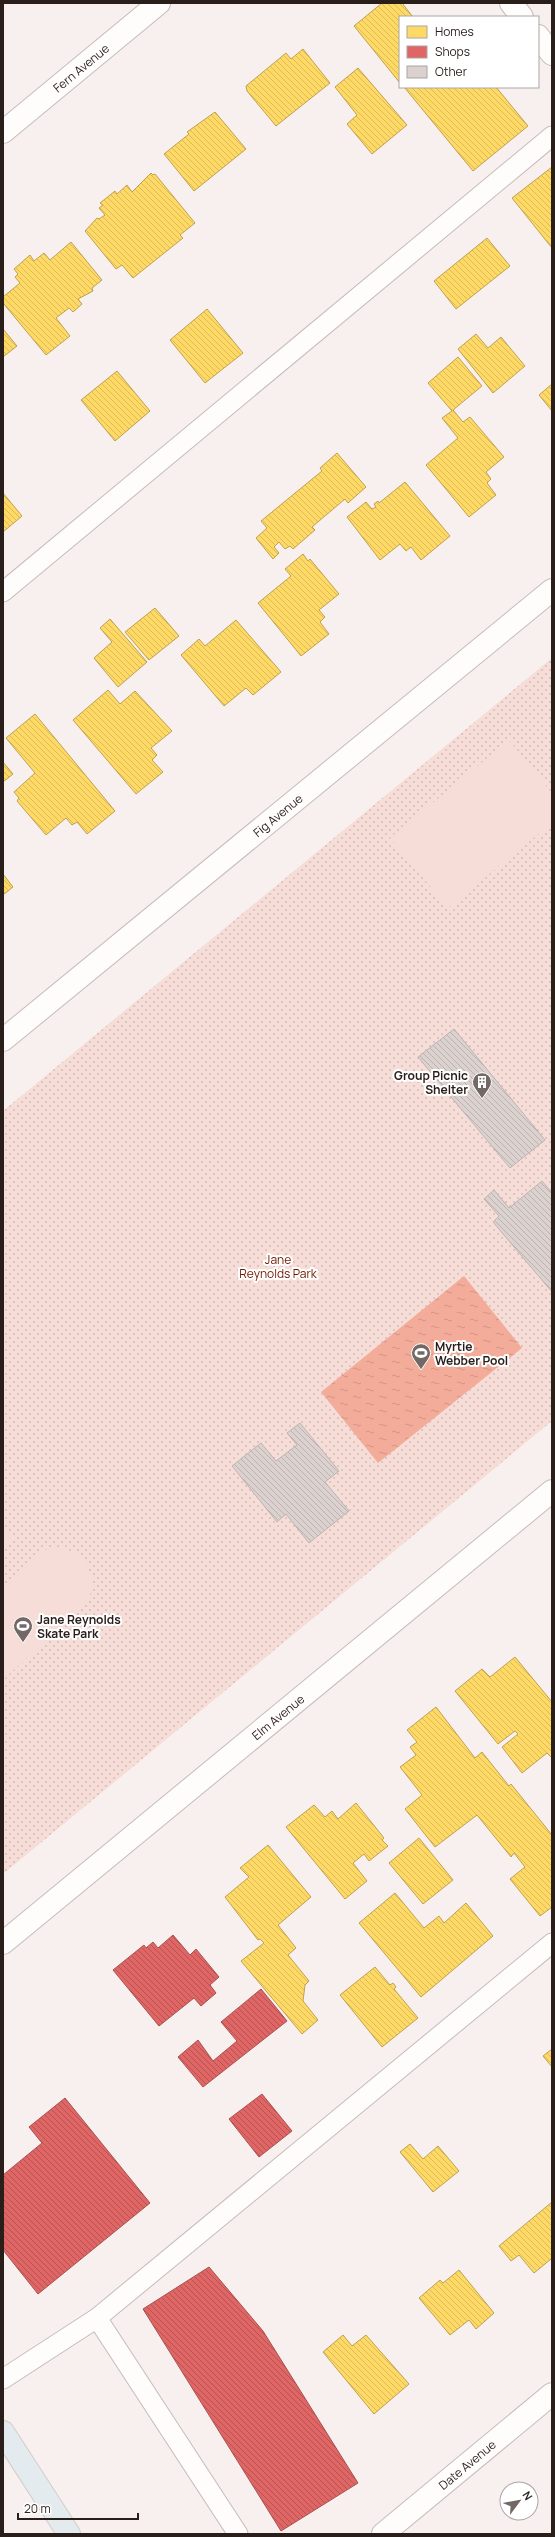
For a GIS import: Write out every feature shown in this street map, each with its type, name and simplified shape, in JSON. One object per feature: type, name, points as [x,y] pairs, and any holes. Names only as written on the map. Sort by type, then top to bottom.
[{"type":"main road","points":[[3,2432],[69,2534]]},
{"type":"street","name":"Fern Avenue","points":[[3,132],[159,3]]},
{"type":"street","points":[[511,3],[521,16]]},
{"type":"street","points":[[539,37],[552,54]]},
{"type":"street","name":"Fig Avenue","points":[[3,1040],[552,590]]},
{"type":"street","name":"Elm Avenue","points":[[3,1943],[552,1491]]},
{"type":"street","name":"Date Avenue","points":[[382,2534],[552,2394]]},
{"type":"lane","points":[[3,592],[552,136]]},
{"type":"lane","points":[[3,2379],[97,2318],[552,1943]]},
{"type":"lane","points":[[97,2318],[238,2534]]},
{"type":"green space","name":"Jane Reynolds Park","points":[[552,658],[552,1421],[3,1874],[3,1111]]},
{"type":"green space","points":[[509,740],[552,793],[552,823],[448,908],[390,838]]},
{"type":"green space","points":[[3,1524],[11,1537],[10,1544],[3,1550]]},
{"type":"green space","name":"Jane Reynolds Skate Park","points":[[59,1547],[69,1550],[84,1562],[91,1578],[92,1587],[90,1596],[85,1605],[3,1680],[3,1588],[44,1550]]},
{"type":"water","name":"Myrtie Webber Pool","points":[[464,1276],[522,1348],[378,1463],[321,1392]]},
{"type":"building: Homes","points":[[382,3],[402,3],[412,16],[399,16],[399,82],[354,26]]},
{"type":"building: Homes","points":[[303,49],[330,83],[276,126],[247,91],[246,86],[286,53],[291,59]]},
{"type":"building: Homes","points":[[358,68],[407,125],[372,154],[347,124],[357,115],[335,87]]},
{"type":"building: Homes","points":[[405,88],[497,88],[528,126],[473,171]]},
{"type":"building: Homes","points":[[215,112],[246,149],[194,191],[164,154],[189,134],[187,132]]},
{"type":"building: Homes","points":[[552,167],[552,248],[512,198]]},
{"type":"building: Homes","points":[[151,173],[153,175],[155,174],[195,223],[180,235],[183,238],[133,278],[122,265],[116,269],[85,231],[97,218],[99,219],[105,215],[99,208],[103,205],[100,203],[115,191],[117,194],[127,185],[132,192]]},
{"type":"building: Homes","points":[[487,238],[510,266],[456,309],[434,281]]},
{"type":"building: Homes","points":[[71,242],[102,280],[92,288],[93,291],[78,299],[82,304],[73,312],[69,308],[56,318],[70,336],[46,355],[3,303],[3,297],[20,283],[15,277],[18,274],[14,269],[30,255],[34,261],[44,253],[50,260]]},
{"type":"building: Homes","points":[[207,309],[243,353],[205,383],[170,340]]},
{"type":"building: Homes","points":[[3,329],[17,346],[3,357]]},
{"type":"building: Homes","points":[[476,334],[488,348],[501,337],[525,366],[493,393],[458,349]]},
{"type":"building: Homes","points":[[458,357],[482,386],[453,410],[463,422],[470,417],[504,457],[486,472],[491,479],[487,483],[496,495],[469,517],[426,465],[458,438],[442,418],[452,411],[428,383]]},
{"type":"building: Homes","points":[[117,371],[150,411],[115,441],[81,400]]},
{"type":"building: Homes","points":[[552,384],[552,411],[539,395]]},
{"type":"building: Homes","points":[[337,453],[366,487],[348,503],[345,499],[312,527],[315,530],[293,549],[290,546],[285,549],[279,542],[274,547],[279,553],[273,559],[256,538],[267,528],[261,521],[322,471],[320,468]]},
{"type":"building: Homes","points":[[405,482],[450,536],[421,560],[411,547],[406,551],[400,544],[380,560],[347,517],[366,502],[372,509],[376,507],[374,504],[378,501],[379,503]]},
{"type":"building: Homes","points":[[3,493],[22,516],[3,532]]},
{"type":"building: Homes","points":[[303,554],[308,561],[310,559],[339,594],[319,610],[325,617],[320,622],[329,634],[301,656],[258,603],[291,576],[285,569]]},
{"type":"building: Homes","points":[[155,608],[179,636],[149,660],[125,632]]},
{"type":"building: Homes","points":[[110,619],[147,662],[118,687],[94,658],[112,642],[100,628]]},
{"type":"building: Homes","points":[[236,620],[281,672],[253,695],[246,688],[224,706],[181,655],[199,639],[205,646]]},
{"type":"building: Homes","points":[[108,690],[120,704],[135,691],[172,731],[151,748],[157,755],[152,760],[163,772],[136,794],[73,720]]},
{"type":"building: Homes","points":[[35,714],[115,811],[87,834],[77,822],[72,825],[66,818],[46,835],[17,801],[19,798],[14,792],[35,773],[6,738]]},
{"type":"building: Homes","points":[[3,762],[13,774],[3,782]]},
{"type":"building: Homes","points":[[3,874],[13,887],[3,895]]},
{"type":"building: Homes","points":[[515,1657],[552,1702],[552,1758],[547,1753],[522,1773],[502,1747],[518,1734],[515,1731],[498,1744],[455,1691],[482,1669],[490,1677]]},
{"type":"building: Homes","points":[[436,1707],[475,1758],[482,1752],[509,1786],[511,1784],[552,1835],[552,1907],[540,1916],[510,1879],[525,1867],[514,1853],[511,1857],[477,1815],[435,1847],[405,1809],[422,1795],[400,1767],[416,1755],[410,1747],[417,1742],[407,1730]]},
{"type":"building: Homes","points":[[356,1803],[384,1838],[382,1840],[388,1846],[369,1861],[364,1854],[353,1863],[367,1881],[345,1899],[286,1827],[314,1805],[325,1817],[332,1811],[338,1819]]},
{"type":"building: Homes","points":[[419,1838],[453,1880],[423,1904],[389,1863]]},
{"type":"building: Homes","points":[[268,1845],[311,1897],[278,1925],[296,1948],[288,1955],[309,1981],[305,1985],[303,2001],[318,2020],[302,2034],[241,1961],[264,1943],[260,1939],[258,1940],[225,1897],[249,1877],[240,1868]]},
{"type":"building: Homes","points":[[395,1893],[424,1928],[439,1916],[444,1923],[466,1903],[493,1936],[421,1997],[359,1923]]},
{"type":"building: Homes","points":[[375,1967],[390,1985],[393,1983],[396,1987],[394,1989],[418,2018],[382,2047],[340,1995]]},
{"type":"building: Homes","points":[[552,2049],[552,2067],[543,2056]]},
{"type":"building: Homes","points":[[410,2144],[423,2159],[438,2146],[459,2171],[433,2192],[400,2152]]},
{"type":"building: Homes","points":[[552,2202],[552,2261],[551,2259],[534,2273],[519,2255],[511,2261],[499,2246]]},
{"type":"building: Homes","points":[[459,2270],[494,2313],[476,2329],[469,2320],[450,2335],[419,2298],[440,2280],[443,2283]]},
{"type":"building: Homes","points":[[343,2335],[352,2346],[366,2335],[409,2384],[374,2414],[323,2352]]},
{"type":"building: Shops","points":[[173,1935],[190,1955],[196,1949],[219,1977],[210,1985],[216,1993],[201,2006],[194,1998],[159,2026],[113,1970],[144,1945],[146,1948],[153,1942],[158,1948]]},
{"type":"building: Shops","points":[[261,1989],[287,2021],[203,2087],[178,2057],[198,2040],[213,2061],[237,2041],[221,2022]]},
{"type":"building: Shops","points":[[262,2094],[292,2131],[259,2157],[229,2119]]},
{"type":"building: Shops","points":[[65,2098],[150,2203],[38,2294],[3,2250],[3,2175],[42,2143],[29,2127]]},
{"type":"building: Shops","points":[[209,2267],[263,2331],[358,2483],[281,2531],[143,2309]]},
{"type":"building: Other","name":"Group Picnic Shelter","points":[[454,1029],[545,1140],[510,1168],[418,1057]]},
{"type":"building: Other","points":[[542,1181],[552,1193],[552,1292],[493,1222],[499,1216],[484,1199],[494,1190],[509,1208]]},
{"type":"building: Other","points":[[300,1423],[339,1471],[325,1482],[349,1511],[309,1543],[286,1514],[277,1522],[232,1466],[261,1443],[276,1461],[297,1445],[287,1433]]},
{"type":"place","name":"Group Picnic Shelter","points":[[482,1099]]},
{"type":"place","name":"Myrtie Webber Pool","points":[[421,1370]]},
{"type":"place","name":"Jane Reynolds Skate Park","points":[[23,1643]]}]
